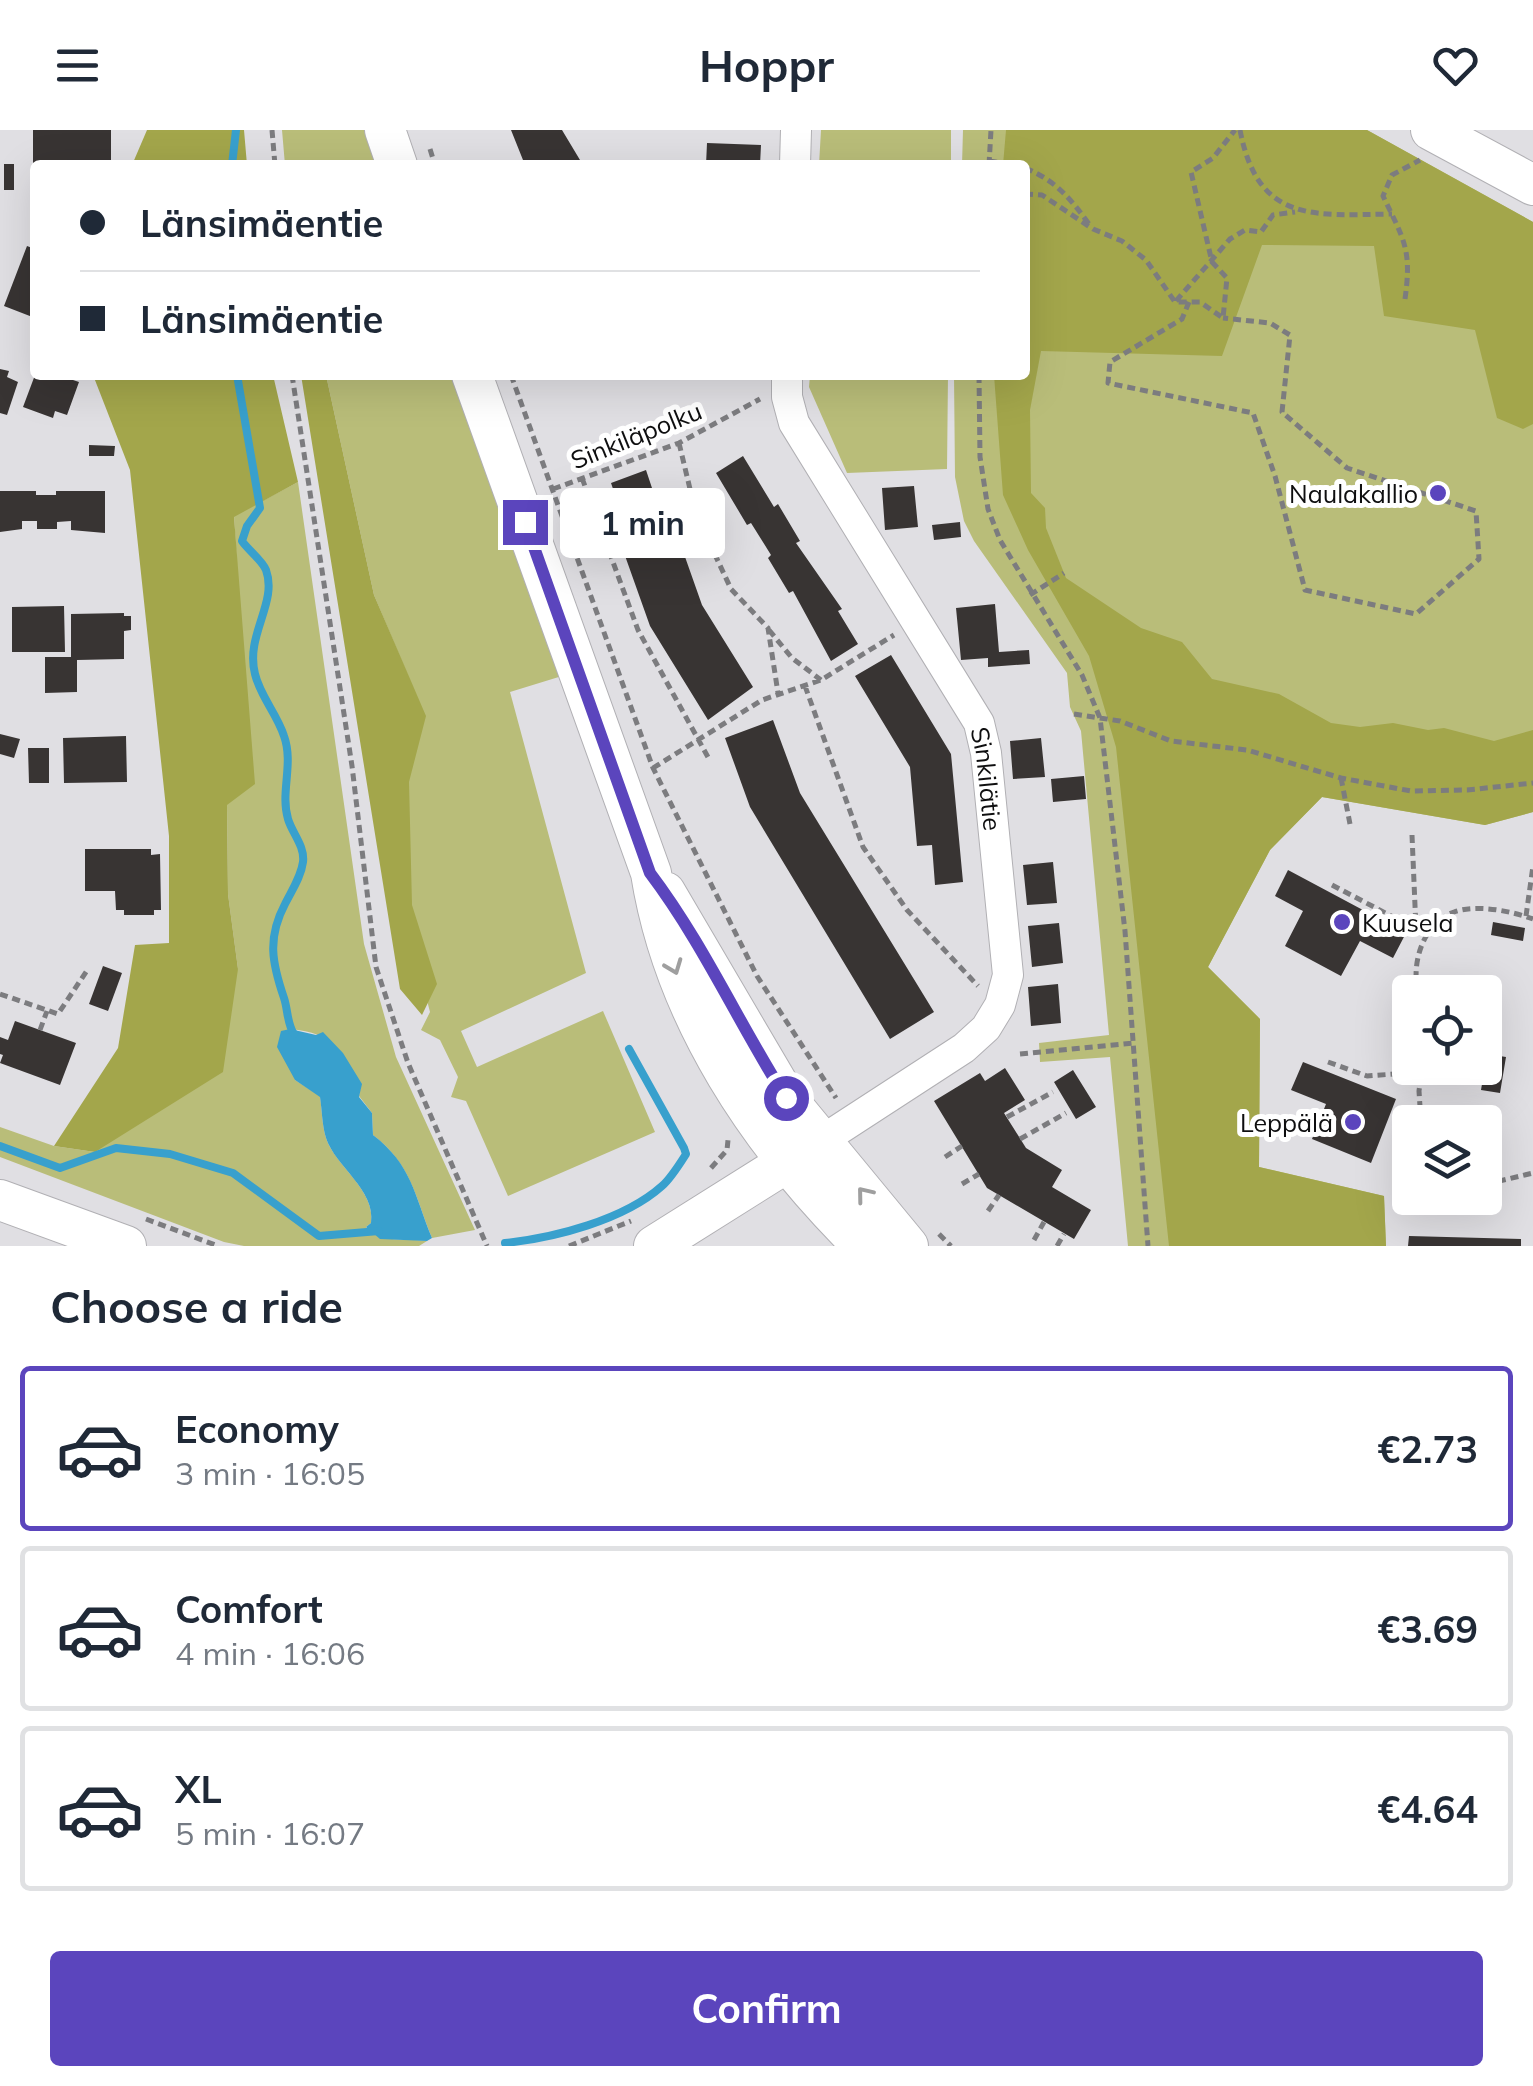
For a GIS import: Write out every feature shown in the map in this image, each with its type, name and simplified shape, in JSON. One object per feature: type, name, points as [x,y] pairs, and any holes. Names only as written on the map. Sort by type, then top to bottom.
[{"type":"main road","points":[[385,130],[395,160]]},
{"type":"main road","points":[[1432,142],[1533,185]]},
{"type":"main road","points":[[474,380],[650,873],[666,946],[692,1010],[717,1059],[786,1164],[863,1246]]},
{"type":"main road","points":[[650,873],[678,910],[786,1098],[836,1131],[918,1234]]},
{"type":"main road","points":[[644,1233],[786,1164],[836,1131]]},
{"type":"main road","points":[[0,1200],[126,1246]]},
{"type":"street","points":[[795,160],[796,130]]},
{"type":"street","name":"Sinkilätie","points":[[787,386],[794,423],[978,722],[986,753],[1008,975],[1000,1005]]},
{"type":"street","points":[[836,1131],[964,1048],[986,1028],[1000,1005]]},
{"type":"path","points":[[272,130],[275,160]]},
{"type":"path","points":[[989,160],[991,130]]},
{"type":"path","points":[[1223,318],[1227,278],[1212,262],[1190,172],[1213,158],[1238,130],[1251,167],[1276,200],[1298,211],[1322,215],[1392,214]]},
{"type":"path","points":[[1404,299],[1410,265],[1404,240],[1383,196],[1392,175],[1432,142]]},
{"type":"path","points":[[1030,170],[1066,193],[1093,230]]},
{"type":"path","points":[[1030,195],[1042,196],[1093,230],[1122,241],[1146,260],[1175,302]]},
{"type":"path","points":[[1175,302],[1230,239],[1245,230],[1261,232],[1273,215],[1298,211]]},
{"type":"path","points":[[1175,302],[1189,302],[1200,302],[1223,318],[1270,323],[1290,335],[1282,412],[1347,468],[1476,511],[1479,559],[1416,614],[1305,590],[1275,476],[1253,412],[1108,383],[1110,362],[1182,319],[1189,302]]},
{"type":"path","points":[[293,380],[352,766],[376,967],[408,1063],[487,1246]]},
{"type":"path","points":[[513,380],[653,768],[836,1131]]},
{"type":"path","points":[[979,380],[980,457],[988,508],[1000,540],[1082,675],[1100,718],[1134,1043],[1148,1246]]},
{"type":"path","name":"Sinkiläpolku","points":[[552,489],[679,443],[787,386]]},
{"type":"path","points":[[679,443],[696,514],[731,589],[792,658],[821,680]]},
{"type":"path","points":[[582,478],[638,630],[708,758]]},
{"type":"path","points":[[1030,595],[1064,573]]},
{"type":"path","points":[[653,768],[778,693],[821,680],[916,621]]},
{"type":"path","points":[[768,628],[778,693]]},
{"type":"path","points":[[805,686],[852,824],[864,847],[907,910],[1000,1005]]},
{"type":"path","points":[[1074,714],[1120,721],[1171,741],[1247,750],[1341,778],[1410,790],[1467,790],[1533,783]]},
{"type":"path","points":[[1341,778],[1350,824]]},
{"type":"path","points":[[1412,835],[1416,929]]},
{"type":"path","points":[[1417,975],[1427,935],[1446,916],[1458,910],[1530,917],[1533,866]]},
{"type":"path","points":[[1332,885],[1427,935]]},
{"type":"path","points":[[0,994],[58,1014],[88,969]]},
{"type":"path","points":[[40,1030],[46,1010]]},
{"type":"path","points":[[1020,1054],[1134,1043]]},
{"type":"path","points":[[1328,1062],[1368,1076],[1392,1073]]},
{"type":"path","points":[[1007,1117],[1054,1089]]},
{"type":"path","points":[[1020,1138],[1066,1113]]},
{"type":"path","points":[[710,1170],[727,1150],[728,1133]]},
{"type":"path","points":[[944,1156],[962,1146]]},
{"type":"path","points":[[1502,1180],[1533,1173]]},
{"type":"path","points":[[962,1184],[979,1174]]},
{"type":"path","points":[[988,1212],[999,1195]]},
{"type":"path","points":[[1034,1240],[1044,1222]]},
{"type":"path","points":[[570,1246],[644,1233]]},
{"type":"path","points":[[918,1234],[951,1246]]},
{"type":"path","points":[[1057,1246],[1064,1234]]},
{"type":"green space","points":[[282,130],[366,130],[377,160],[285,160]]},
{"type":"green space","points":[[821,130],[951,130],[951,160],[819,160]]},
{"type":"green space","points":[[963,130],[1367,130],[1533,222],[1533,812],[1485,825],[1322,797],[1270,850],[1208,967],[1260,1019],[1259,1167],[1384,1196],[1386,1246],[1128,1246],[1110,1057],[1040,1062],[1039,1043],[1109,1035],[1081,731],[1070,707],[1067,673],[974,541],[964,521],[955,477],[954,380],[1030,380],[1030,160],[962,160]]},
{"type":"green space","points":[[327,380],[457,380],[562,676],[510,692],[586,973],[461,1031],[477,1067],[603,1011],[655,1132],[508,1196],[466,1101],[451,1097],[458,1077],[440,1040],[421,1030],[430,1012],[415,954],[380,729],[425,716],[374,595]]},
{"type":"green space","points":[[810,380],[948,380],[947,469],[847,473],[809,387]]},
{"type":"green space","points":[[298,482],[364,944],[396,1057],[475,1230],[432,1238],[404,1169],[373,1135],[372,1113],[359,1096],[361,1084],[347,1062],[327,1040],[290,1029],[295,1080],[320,1096],[326,1138],[361,1189],[371,1211],[371,1223],[366,1227],[387,1238],[427,1241],[419,1246],[244,1246],[224,1242],[0,1157],[0,1127],[54,1146],[95,1152],[238,969],[228,894],[227,805],[239,596],[234,516]]},
{"type":"shaded area","points":[[147,130],[244,130],[247,160],[134,160]]},
{"type":"shaded area","points":[[1006,130],[1367,130],[1533,222],[1533,424],[1523,429],[1497,418],[1475,330],[1384,316],[1374,246],[1262,245],[1222,356],[1041,351],[1030,410],[1031,493],[1045,508],[1046,528],[1066,578],[1141,628],[1182,642],[1212,679],[1279,694],[1331,723],[1444,728],[1494,741],[1533,730],[1533,812],[1485,825],[1322,797],[1270,850],[1208,967],[1260,1019],[1259,1167],[1384,1196],[1386,1246],[1169,1246],[1116,747],[1089,656],[1028,550],[1003,495],[994,380],[1030,380],[1030,160],[1003,160]]},
{"type":"shaded area","points":[[95,380],[274,380],[298,482],[234,517],[255,784],[227,805],[228,894],[238,969],[223,1072],[95,1152],[54,1146],[118,1048],[135,945],[169,943],[169,836],[130,470]]},
{"type":"shaded area","points":[[302,380],[327,380],[374,595],[426,716],[409,782],[412,905],[437,984],[422,1015],[400,989]]},
{"type":"water","points":[[290,1029],[316,1035],[323,1032],[343,1053],[362,1084],[359,1097],[372,1113],[373,1135],[404,1169],[432,1238],[380,1239],[366,1227],[371,1223],[371,1211],[361,1189],[331,1148],[320,1097],[295,1080],[277,1047],[281,1031]]},
{"type":"building","points":[[33,130],[111,130],[111,160],[33,160]]},
{"type":"building","points":[[511,130],[562,130],[580,160],[523,160]]},
{"type":"building","points":[[707,143],[761,145],[760,160],[706,160]]},
{"type":"building","points":[[4,164],[14,164],[14,190],[4,190]]},
{"type":"building","points":[[27,246],[30,247],[30,316],[4,306]]},
{"type":"building","points":[[0,369],[9,371],[7,377],[18,382],[7,415],[0,413]]},
{"type":"building","points":[[33,380],[79,382],[67,415],[55,411],[53,418],[23,407]]},
{"type":"building","points":[[89,445],[115,446],[114,456],[89,456]]},
{"type":"building","points":[[743,456],[774,507],[778,504],[800,541],[796,543],[842,609],[838,611],[858,644],[831,661],[793,591],[789,593],[768,558],[771,555],[751,523],[747,525],[716,473]]},
{"type":"building","points":[[646,470],[658,506],[666,503],[702,605],[753,687],[708,720],[650,626],[613,522],[623,518],[611,483]]},
{"type":"building","points":[[914,486],[918,527],[885,530],[882,488]]},
{"type":"building","points":[[0,491],[56,495],[56,491],[105,491],[105,533],[71,530],[71,521],[57,522],[57,529],[37,529],[37,521],[22,521],[22,529],[0,532]]},
{"type":"building","points":[[960,522],[961,537],[934,540],[932,525]]},
{"type":"building","points":[[995,604],[999,652],[1029,650],[1030,664],[988,667],[988,658],[961,660],[956,608]]},
{"type":"building","points":[[64,606],[65,652],[12,652],[12,607]]},
{"type":"building","points":[[71,614],[131,616],[131,630],[124,631],[124,659],[77,660],[77,692],[45,693],[45,657],[71,657]]},
{"type":"building","points":[[891,655],[951,754],[963,882],[935,885],[932,845],[917,846],[910,767],[855,676]]},
{"type":"building","points":[[773,720],[800,793],[934,1012],[890,1039],[750,807],[725,738]]},
{"type":"building","points":[[0,734],[20,739],[14,758],[0,754]]},
{"type":"building","points":[[126,736],[127,782],[64,783],[63,738]]},
{"type":"building","points":[[1041,738],[1045,777],[1013,779],[1010,741]]},
{"type":"building","points":[[28,748],[49,748],[49,783],[29,783]]},
{"type":"building","points":[[1084,776],[1086,799],[1053,802],[1051,779]]},
{"type":"building","points":[[85,849],[151,849],[151,855],[160,854],[161,910],[154,910],[154,915],[124,915],[124,910],[116,910],[115,891],[85,891]]},
{"type":"building","points":[[1053,862],[1057,903],[1027,905],[1023,865]]},
{"type":"building","name":"Kuusela","points":[[1288,870],[1406,933],[1393,958],[1360,941],[1341,976],[1285,946],[1303,911],[1275,896]]},
{"type":"building","points":[[1493,922],[1525,928],[1523,941],[1491,935]]},
{"type":"building","points":[[1059,923],[1063,963],[1032,967],[1028,926]]},
{"type":"building","points":[[103,966],[122,973],[108,1011],[89,1004]]},
{"type":"building","points":[[1058,984],[1061,1023],[1031,1026],[1028,987]]},
{"type":"building","points":[[15,1021],[76,1043],[60,1085],[0,1063],[0,1037],[8,1040]]},
{"type":"building","name":"Leppälä","points":[[1303,1062],[1396,1099],[1371,1163],[1312,1139],[1326,1104],[1291,1090]]},
{"type":"building","points":[[1005,1068],[1025,1100],[1004,1113],[1026,1148],[1062,1170],[1052,1187],[1091,1210],[1074,1239],[987,1188],[934,1101],[980,1073],[985,1081]]},
{"type":"building","points":[[1073,1070],[1096,1107],[1076,1119],[1054,1082]]},
{"type":"building","points":[[1482,1085],[1501,1085],[1500,1093],[1481,1090]]},
{"type":"building","points":[[1409,1236],[1521,1239],[1521,1246],[1408,1246]]},
{"type":"waterway","points":[[233,160],[236,130]]},
{"type":"waterway","points":[[238,380],[260,508],[242,541],[264,566],[269,582],[253,660],[261,690],[287,746],[286,809],[303,856],[300,873],[279,916],[273,951],[294,1034]]},
{"type":"waterway","points":[[505,1243],[566,1232],[628,1209],[662,1186],[686,1154],[629,1049]]},
{"type":"waterway","points":[[0,1146],[60,1168],[116,1148],[170,1154],[233,1173],[319,1236],[379,1231]]},
{"type":"place","name":"Naulakallio","points":[[1438,493]]},
{"type":"place","name":"Kuusela","points":[[1342,922]]},
{"type":"place","name":"Leppälä","points":[[1353,1122]]},
{"type":"route","points":[[525,522],[650,873],[678,910],[786,1098]]}]
